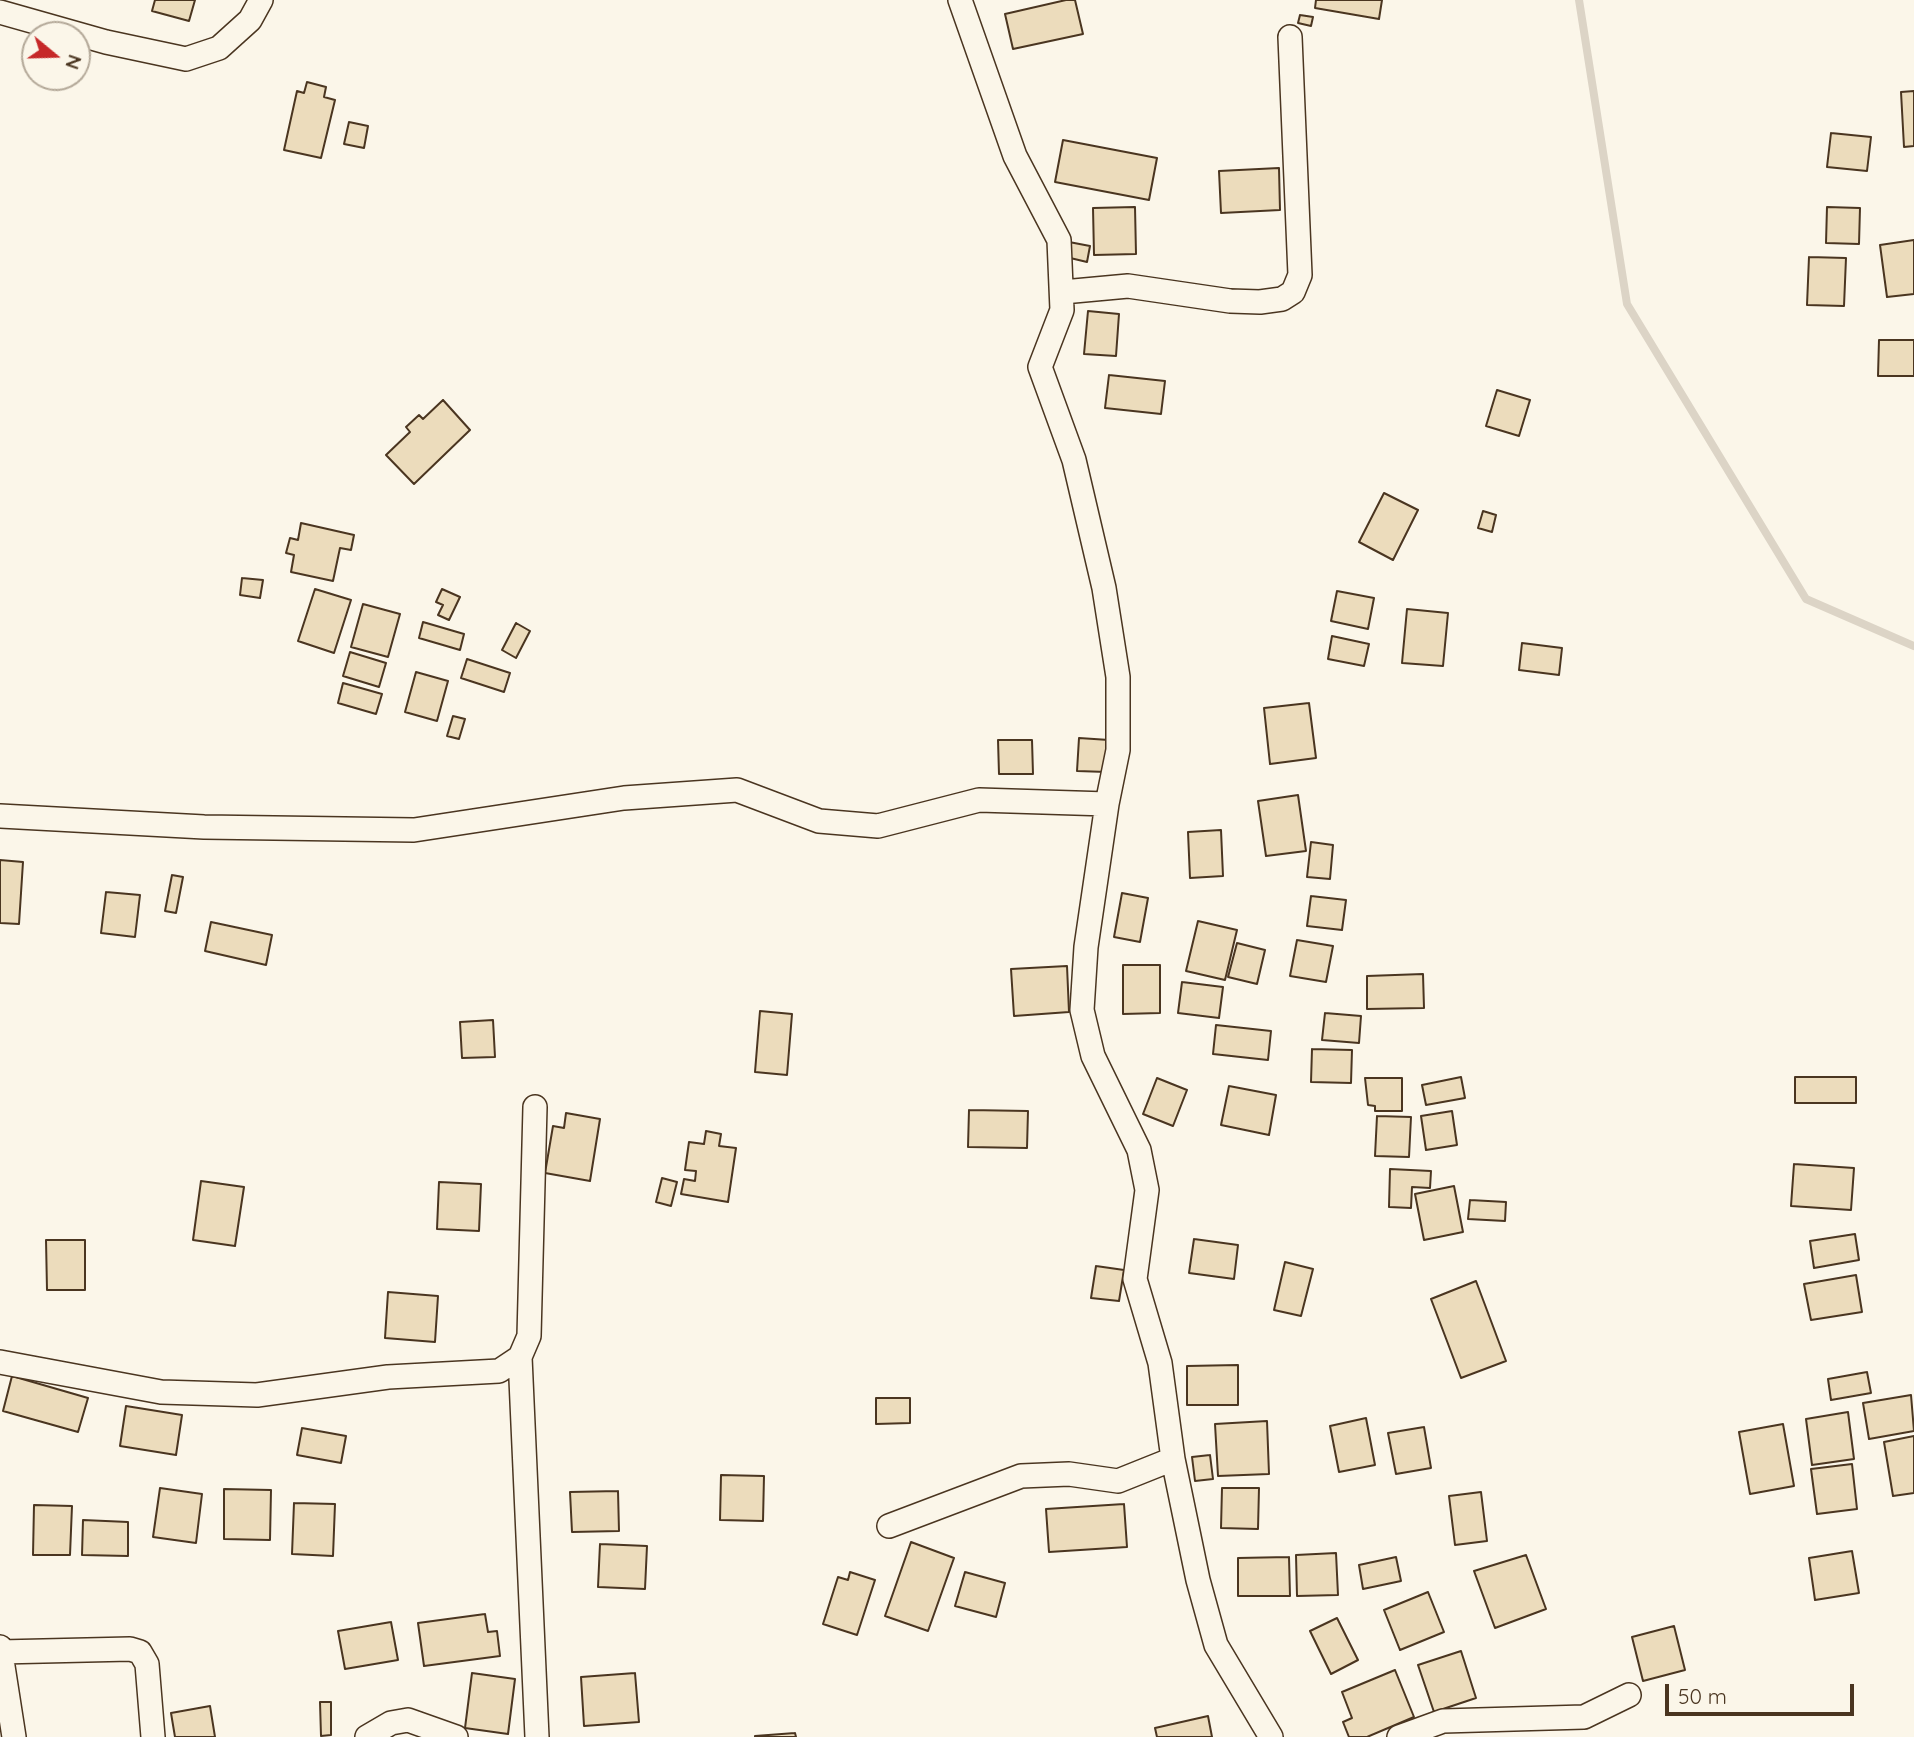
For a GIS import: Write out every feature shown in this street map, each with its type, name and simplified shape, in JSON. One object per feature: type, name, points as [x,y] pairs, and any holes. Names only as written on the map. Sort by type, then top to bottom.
[{"type":"street","points":[[0,12],[106,43],[186,60],[219,48],[250,20],[261,0]]},
{"type":"street","points":[[960,0],[1015,156],[1059,240],[1062,310],[1040,367],[1074,460],[1104,588],[1116,664],[1118,750],[1107,804],[1086,947],[1082,1010],[1093,1056],[1139,1150],[1147,1190],[1135,1279],[1160,1363],[1174,1459],[1198,1580],[1216,1645],[1272,1737]]},
{"type":"street","points":[[1063,292],[1128,286],[1230,301],[1260,302],[1282,299],[1293,292],[1300,275],[1290,37]]},
{"type":"street","points":[[0,816],[204,827],[414,830],[624,798],[737,790],[819,821],[878,826],[979,800],[1107,804]]},
{"type":"street","points":[[535,1107],[529,1336],[520,1357],[537,1737]]},
{"type":"street","points":[[0,1362],[161,1392],[257,1395],[388,1377],[499,1371],[520,1357]]},
{"type":"street","points":[[889,1526],[1021,1476],[1069,1474],[1118,1481],[1174,1459]]},
{"type":"street","points":[[0,1647],[14,1737]]},
{"type":"street","points":[[0,1652],[140,1652],[147,1664],[153,1737]]},
{"type":"street","points":[[1399,1737],[1443,1721],[1584,1717],[1629,1695]]},
{"type":"street","points":[[367,1737],[391,1724],[408,1720],[456,1737]]},
{"type":"building","points":[[155,0],[195,0],[189,21],[152,11]]},
{"type":"building","points":[[1075,0],[1083,34],[1013,49],[1005,14]]},
{"type":"building","points":[[1316,0],[1382,0],[1379,19],[1315,8]]},
{"type":"building","points":[[1300,15],[1313,17],[1311,26],[1298,23]]},
{"type":"building","points":[[307,82],[326,87],[324,97],[335,100],[321,158],[284,150],[297,91],[304,93]]},
{"type":"building","points":[[1914,91],[1914,146],[1904,147],[1901,92]]},
{"type":"building","points":[[349,122],[368,126],[364,148],[344,144]]},
{"type":"building","points":[[1831,133],[1871,137],[1867,171],[1827,167]]},
{"type":"building","points":[[1063,140],[1157,158],[1149,200],[1055,182]]},
{"type":"building","points":[[1279,168],[1280,210],[1221,213],[1219,171]]},
{"type":"building","points":[[1135,207],[1136,254],[1094,255],[1093,208]]},
{"type":"building","points":[[1827,207],[1860,208],[1859,244],[1826,243]]},
{"type":"building","points":[[1914,240],[1914,294],[1887,297],[1880,245]]},
{"type":"building","points":[[1069,242],[1090,246],[1087,262],[1066,257]]},
{"type":"building","points":[[1809,257],[1846,258],[1844,306],[1807,305]]},
{"type":"building","points":[[1088,311],[1119,314],[1116,356],[1084,354]]},
{"type":"building","points":[[1879,340],[1914,340],[1914,376],[1878,376]]},
{"type":"building","points":[[1109,375],[1165,381],[1161,414],[1105,408]]},
{"type":"building","points":[[1497,390],[1530,400],[1519,436],[1486,426]]},
{"type":"building","points":[[443,400],[470,430],[414,484],[386,455],[410,432],[406,427],[419,415],[423,419]]},
{"type":"building","points":[[1384,493],[1418,510],[1393,560],[1359,542]]},
{"type":"building","points":[[1483,511],[1496,515],[1492,532],[1478,528]]},
{"type":"building","points":[[301,523],[354,535],[351,550],[340,548],[333,581],[291,572],[294,555],[286,553],[290,538],[298,540]]},
{"type":"building","points":[[242,578],[263,580],[260,598],[240,595]]},
{"type":"building","points":[[315,589],[351,600],[334,653],[298,641]]},
{"type":"building","points":[[442,589],[460,597],[449,620],[438,615],[443,605],[436,602]]},
{"type":"building","points":[[1337,591],[1374,598],[1368,629],[1331,621]]},
{"type":"building","points":[[363,604],[400,614],[388,657],[351,647]]},
{"type":"building","points":[[1407,609],[1448,613],[1443,666],[1402,663]]},
{"type":"building","points":[[423,622],[464,634],[460,650],[419,638]]},
{"type":"building","points":[[516,623],[530,631],[516,658],[502,650]]},
{"type":"building","points":[[1332,636],[1369,644],[1364,666],[1328,659]]},
{"type":"building","points":[[1522,643],[1562,648],[1559,675],[1519,670]]},
{"type":"building","points":[[350,652],[386,663],[379,687],[343,676]]},
{"type":"building","points":[[467,659],[510,673],[504,692],[461,678]]},
{"type":"building","points":[[416,672],[448,681],[437,721],[405,712]]},
{"type":"building","points":[[343,683],[382,694],[376,714],[338,703]]},
{"type":"building","points":[[1309,703],[1316,758],[1270,764],[1264,708]]},
{"type":"building","points":[[453,716],[465,719],[459,739],[447,736]]},
{"type":"building","points":[[1079,738],[1109,740],[1107,772],[1077,771]]},
{"type":"building","points":[[998,740],[1032,740],[1033,774],[999,774]]},
{"type":"building","points":[[1298,795],[1306,851],[1266,856],[1258,801]]},
{"type":"building","points":[[1221,830],[1223,876],[1190,878],[1188,832]]},
{"type":"building","points":[[1311,842],[1333,845],[1330,879],[1307,877]]},
{"type":"building","points":[[0,860],[23,862],[19,924],[0,923]]},
{"type":"building","points":[[172,875],[183,877],[176,913],[165,911]]},
{"type":"building","points":[[106,892],[140,895],[135,937],[101,933]]},
{"type":"building","points":[[1122,893],[1148,898],[1140,942],[1114,937]]},
{"type":"building","points":[[1311,896],[1346,900],[1342,930],[1307,926]]},
{"type":"building","points":[[1198,921],[1237,930],[1225,980],[1186,971]]},
{"type":"building","points":[[211,922],[272,935],[266,965],[205,951]]},
{"type":"building","points":[[1297,940],[1333,946],[1326,982],[1290,976]]},
{"type":"building","points":[[1237,943],[1265,950],[1257,984],[1228,977]]},
{"type":"building","points":[[1123,965],[1160,965],[1160,1013],[1123,1014]]},
{"type":"building","points":[[1067,966],[1069,1012],[1014,1016],[1011,969]]},
{"type":"building","points":[[1423,974],[1424,1008],[1367,1009],[1367,976]]},
{"type":"building","points":[[1182,982],[1223,987],[1219,1018],[1178,1013]]},
{"type":"building","points":[[760,1011],[792,1014],[787,1075],[755,1072]]},
{"type":"building","points":[[1325,1013],[1361,1016],[1359,1043],[1322,1040]]},
{"type":"building","points":[[493,1020],[495,1057],[462,1058],[460,1022]]},
{"type":"building","points":[[1216,1025],[1271,1031],[1268,1060],[1213,1054]]},
{"type":"building","points":[[1312,1049],[1352,1050],[1351,1083],[1311,1082]]},
{"type":"building","points":[[1461,1077],[1465,1098],[1426,1105],[1422,1085]]},
{"type":"building","points":[[1795,1077],[1856,1077],[1856,1103],[1795,1103]]},
{"type":"building","points":[[1157,1078],[1187,1090],[1173,1126],[1143,1114]]},
{"type":"building","points":[[1365,1078],[1402,1078],[1402,1111],[1375,1111],[1375,1106],[1368,1105]]},
{"type":"building","points":[[1229,1086],[1276,1095],[1269,1135],[1221,1125]]},
{"type":"building","points":[[969,1110],[1028,1111],[1027,1148],[968,1147]]},
{"type":"building","points":[[1452,1111],[1457,1145],[1426,1150],[1421,1116]]},
{"type":"building","points":[[566,1113],[600,1119],[590,1181],[545,1173],[553,1126],[564,1128]]},
{"type":"building","points":[[1377,1116],[1411,1117],[1409,1157],[1375,1156]]},
{"type":"building","points":[[706,1131],[721,1134],[719,1146],[736,1148],[728,1202],[681,1194],[684,1179],[695,1181],[696,1171],[685,1170],[689,1142],[704,1144]]},
{"type":"building","points":[[1794,1164],[1854,1168],[1851,1210],[1791,1206]]},
{"type":"building","points":[[1390,1169],[1431,1171],[1430,1188],[1412,1187],[1411,1208],[1389,1207]]},
{"type":"building","points":[[662,1178],[677,1182],[671,1206],[656,1202]]},
{"type":"building","points":[[201,1181],[244,1187],[235,1246],[193,1240]]},
{"type":"building","points":[[439,1182],[481,1184],[479,1231],[437,1229]]},
{"type":"building","points":[[1454,1186],[1463,1232],[1424,1240],[1415,1194]]},
{"type":"building","points":[[1470,1200],[1506,1202],[1505,1221],[1468,1219]]},
{"type":"building","points":[[1855,1234],[1859,1260],[1814,1268],[1810,1241]]},
{"type":"building","points":[[1194,1239],[1238,1245],[1234,1279],[1189,1273]]},
{"type":"building","points":[[46,1240],[85,1240],[85,1290],[47,1290]]},
{"type":"building","points":[[1285,1262],[1313,1269],[1301,1316],[1274,1310]]},
{"type":"building","points":[[1096,1266],[1124,1270],[1119,1301],[1091,1298]]},
{"type":"building","points":[[1856,1275],[1862,1312],[1811,1320],[1804,1284]]},
{"type":"building","points":[[1476,1281],[1506,1361],[1461,1378],[1431,1299]]},
{"type":"building","points":[[388,1292],[438,1296],[435,1342],[385,1338]]},
{"type":"building","points":[[1238,1365],[1238,1405],[1187,1405],[1187,1366]]},
{"type":"building","points":[[1867,1372],[1871,1393],[1831,1400],[1828,1379]]},
{"type":"building","points":[[12,1376],[88,1398],[78,1432],[3,1411]]},
{"type":"building","points":[[1911,1395],[1914,1431],[1869,1439],[1863,1403]]},
{"type":"building","points":[[876,1398],[910,1398],[910,1423],[876,1424]]},
{"type":"building","points":[[126,1406],[182,1415],[176,1455],[120,1446]]},
{"type":"building","points":[[1848,1412],[1854,1459],[1812,1465],[1806,1419]]},
{"type":"building","points":[[1366,1418],[1375,1465],[1339,1472],[1330,1426]]},
{"type":"building","points":[[1267,1421],[1269,1474],[1218,1476],[1215,1424]]},
{"type":"building","points":[[1783,1424],[1794,1486],[1750,1494],[1739,1432]]},
{"type":"building","points":[[1424,1427],[1431,1468],[1396,1474],[1388,1433]]},
{"type":"building","points":[[302,1428],[346,1436],[341,1463],[297,1455]]},
{"type":"building","points":[[1914,1436],[1914,1493],[1893,1496],[1884,1442]]},
{"type":"building","points":[[1210,1455],[1213,1479],[1195,1481],[1192,1457]]},
{"type":"building","points":[[1852,1464],[1857,1509],[1817,1514],[1811,1469]]},
{"type":"building","points":[[721,1475],[764,1476],[763,1521],[720,1520]]},
{"type":"building","points":[[160,1488],[202,1494],[196,1543],[153,1537]]},
{"type":"building","points":[[1222,1488],[1259,1488],[1258,1529],[1221,1528]]},
{"type":"building","points":[[224,1489],[271,1490],[270,1540],[224,1539]]},
{"type":"building","points":[[618,1491],[619,1531],[572,1532],[570,1492]]},
{"type":"building","points":[[1481,1492],[1487,1541],[1455,1545],[1449,1496]]},
{"type":"building","points":[[294,1503],[335,1504],[333,1556],[292,1554]]},
{"type":"building","points":[[1124,1504],[1127,1547],[1049,1552],[1046,1509]]},
{"type":"building","points":[[34,1505],[72,1506],[70,1555],[33,1555]]},
{"type":"building","points":[[83,1520],[128,1522],[128,1556],[82,1555]]},
{"type":"building","points":[[911,1542],[954,1558],[928,1631],[885,1616]]},
{"type":"building","points":[[600,1544],[647,1546],[645,1589],[598,1587]]},
{"type":"building","points":[[1852,1551],[1859,1593],[1815,1600],[1809,1558]]},
{"type":"building","points":[[1336,1553],[1338,1595],[1297,1596],[1296,1555]]},
{"type":"building","points":[[1526,1555],[1546,1609],[1495,1628],[1474,1571]]},
{"type":"building","points":[[1289,1557],[1290,1596],[1238,1596],[1238,1558]]},
{"type":"building","points":[[1396,1557],[1401,1581],[1363,1589],[1359,1565]]},
{"type":"building","points":[[850,1572],[875,1580],[857,1635],[823,1624],[838,1577],[848,1580]]},
{"type":"building","points":[[965,1572],[1005,1583],[996,1617],[955,1606]]},
{"type":"building","points":[[1428,1592],[1444,1632],[1400,1650],[1384,1610]]},
{"type":"building","points":[[485,1614],[488,1632],[497,1631],[500,1656],[424,1666],[418,1623]]},
{"type":"building","points":[[1337,1618],[1358,1660],[1331,1674],[1310,1631]]},
{"type":"building","points":[[391,1622],[398,1660],[345,1669],[338,1631]]},
{"type":"building","points":[[1674,1626],[1685,1670],[1643,1681],[1632,1637]]},
{"type":"building","points":[[1461,1651],[1476,1698],[1434,1712],[1418,1665]]},
{"type":"building","points":[[1395,1670],[1414,1717],[1367,1737],[1349,1737],[1343,1722],[1352,1718],[1342,1692]]},
{"type":"building","points":[[472,1673],[515,1679],[508,1734],[465,1728]]},
{"type":"building","points":[[635,1673],[639,1722],[584,1726],[581,1677]]},
{"type":"building","points":[[320,1702],[331,1702],[331,1735],[321,1736]]},
{"type":"building","points":[[210,1706],[215,1737],[175,1737],[171,1713]]},
{"type":"building","points":[[1208,1716],[1212,1737],[1157,1737],[1155,1728]]},
{"type":"building","points":[[795,1733],[796,1737],[755,1737],[755,1736]]},
{"type":"waterway","points":[[1579,0],[1627,304],[1806,599],[1914,646]]}]
